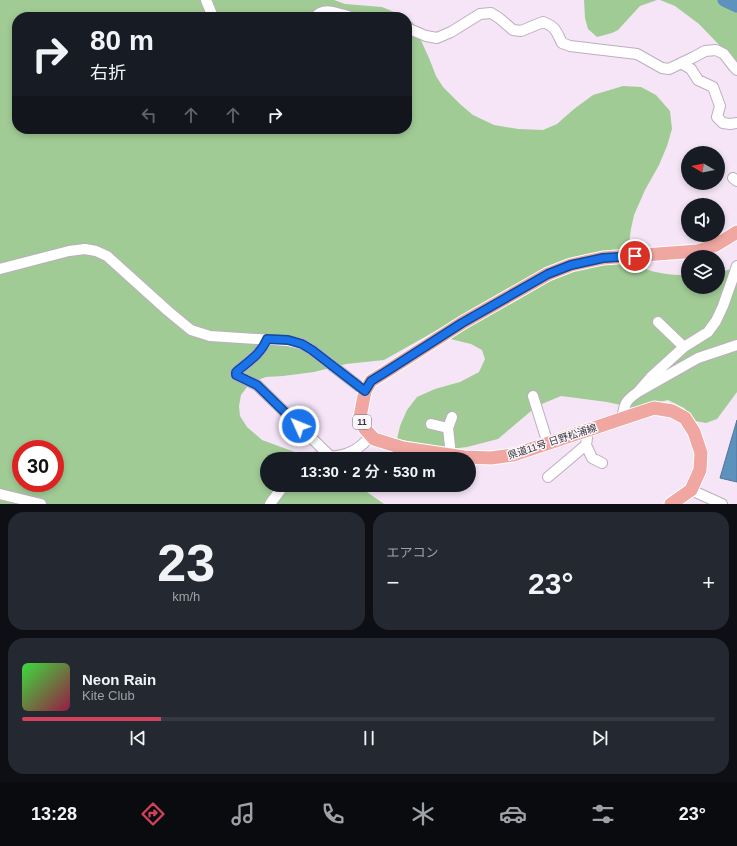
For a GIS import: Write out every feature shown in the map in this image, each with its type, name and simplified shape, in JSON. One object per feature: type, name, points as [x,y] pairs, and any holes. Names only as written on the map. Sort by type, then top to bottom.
[{"type":"main road","points":[[365,391],[371,381],[390,368],[462,323],[548,274],[571,265],[603,258],[698,251],[716,245],[737,232]]},
{"type":"main road","name":"11","points":[[365,391],[360,417],[365,429],[371,435]]},
{"type":"main road","name":"県道11号 日野松浦線","points":[[476,457],[491,458],[513,455],[654,408],[672,411],[685,418],[694,432],[701,453],[700,470],[691,490]]},
{"type":"main road","name":"県道11号 日野松浦線","points":[[371,435],[374,439],[403,448],[430,452]]},
{"type":"main road","points":[[671,504],[691,490]]},
{"type":"street","points":[[206,0],[211,12]]},
{"type":"street","points":[[322,12],[326,10],[333,12]]},
{"type":"street","points":[[412,30],[426,36],[437,38],[451,32],[480,14],[490,13],[499,18],[513,30],[521,31],[543,22],[556,30],[562,43],[570,46],[637,54],[662,68],[669,68],[705,51],[716,50],[724,54],[737,70]]},
{"type":"street","points":[[681,63],[691,69],[698,80],[712,87],[720,106],[717,117],[723,123],[730,124],[737,122]]},
{"type":"street","points":[[0,269],[69,251],[84,249],[96,251],[107,256],[168,312],[192,330],[210,336],[288,340],[302,344],[365,391]]},
{"type":"street","points":[[638,392],[650,377],[684,346],[708,332],[716,321],[723,306],[737,266]]},
{"type":"street","points":[[728,289],[737,279]]},
{"type":"street","points":[[658,322],[684,346]]},
{"type":"street","points":[[267,339],[264,346],[256,356],[236,372],[236,375],[257,385],[326,452]]},
{"type":"street","points":[[622,418],[625,404],[638,392],[698,358],[737,345]]},
{"type":"street","points":[[533,396],[548,444]]},
{"type":"street","points":[[451,452],[448,428],[452,417]]},
{"type":"street","points":[[431,424],[448,428]]},
{"type":"street","points":[[587,430],[586,445],[592,458],[602,463]]},
{"type":"street","points":[[353,452],[364,444],[371,435]]},
{"type":"street","points":[[548,477],[586,445]]},
{"type":"street","points":[[691,490],[722,504]]},
{"type":"street","points":[[270,504],[279,492]]},
{"type":"street","points":[[0,494],[41,504]]},
{"type":"green space","points":[[0,0],[334,0],[345,4],[382,7],[394,12],[12,12],[12,134],[412,134],[412,22],[436,76],[443,87],[473,115],[494,125],[518,129],[543,130],[557,124],[593,95],[623,86],[641,87],[656,95],[670,111],[672,129],[667,146],[634,215],[628,250],[542,271],[384,360],[346,364],[314,372],[266,377],[250,383],[241,395],[239,406],[240,416],[247,427],[262,440],[295,452],[260,452],[260,492],[367,492],[384,504],[0,504]]},
{"type":"green space","points":[[584,0],[657,0],[640,6],[618,30],[597,37],[588,29],[585,18]]},
{"type":"green space","points":[[660,0],[737,0],[737,68],[725,51],[699,24],[675,6]]},
{"type":"green space","points":[[631,260],[644,268],[655,272],[681,275],[681,294],[725,294],[725,271],[737,268],[737,392],[717,419],[706,423],[695,421],[684,408],[668,400],[634,408],[607,402],[561,396],[537,406],[498,439],[467,447],[450,449],[397,439],[400,426],[407,410],[417,397],[435,389],[460,382],[479,372],[485,359],[482,350],[471,344],[446,338],[547,278],[580,267]]},
{"type":"water","points":[[737,420],[737,482],[720,478]]},
{"type":"waterway","points":[[724,0],[737,6]]},
{"type":"route","points":[[299,426],[257,385],[236,375],[236,372],[256,356],[264,346],[267,339],[288,340],[302,344],[365,391],[371,381],[462,323],[548,274],[571,265],[603,258],[635,256]]}]
